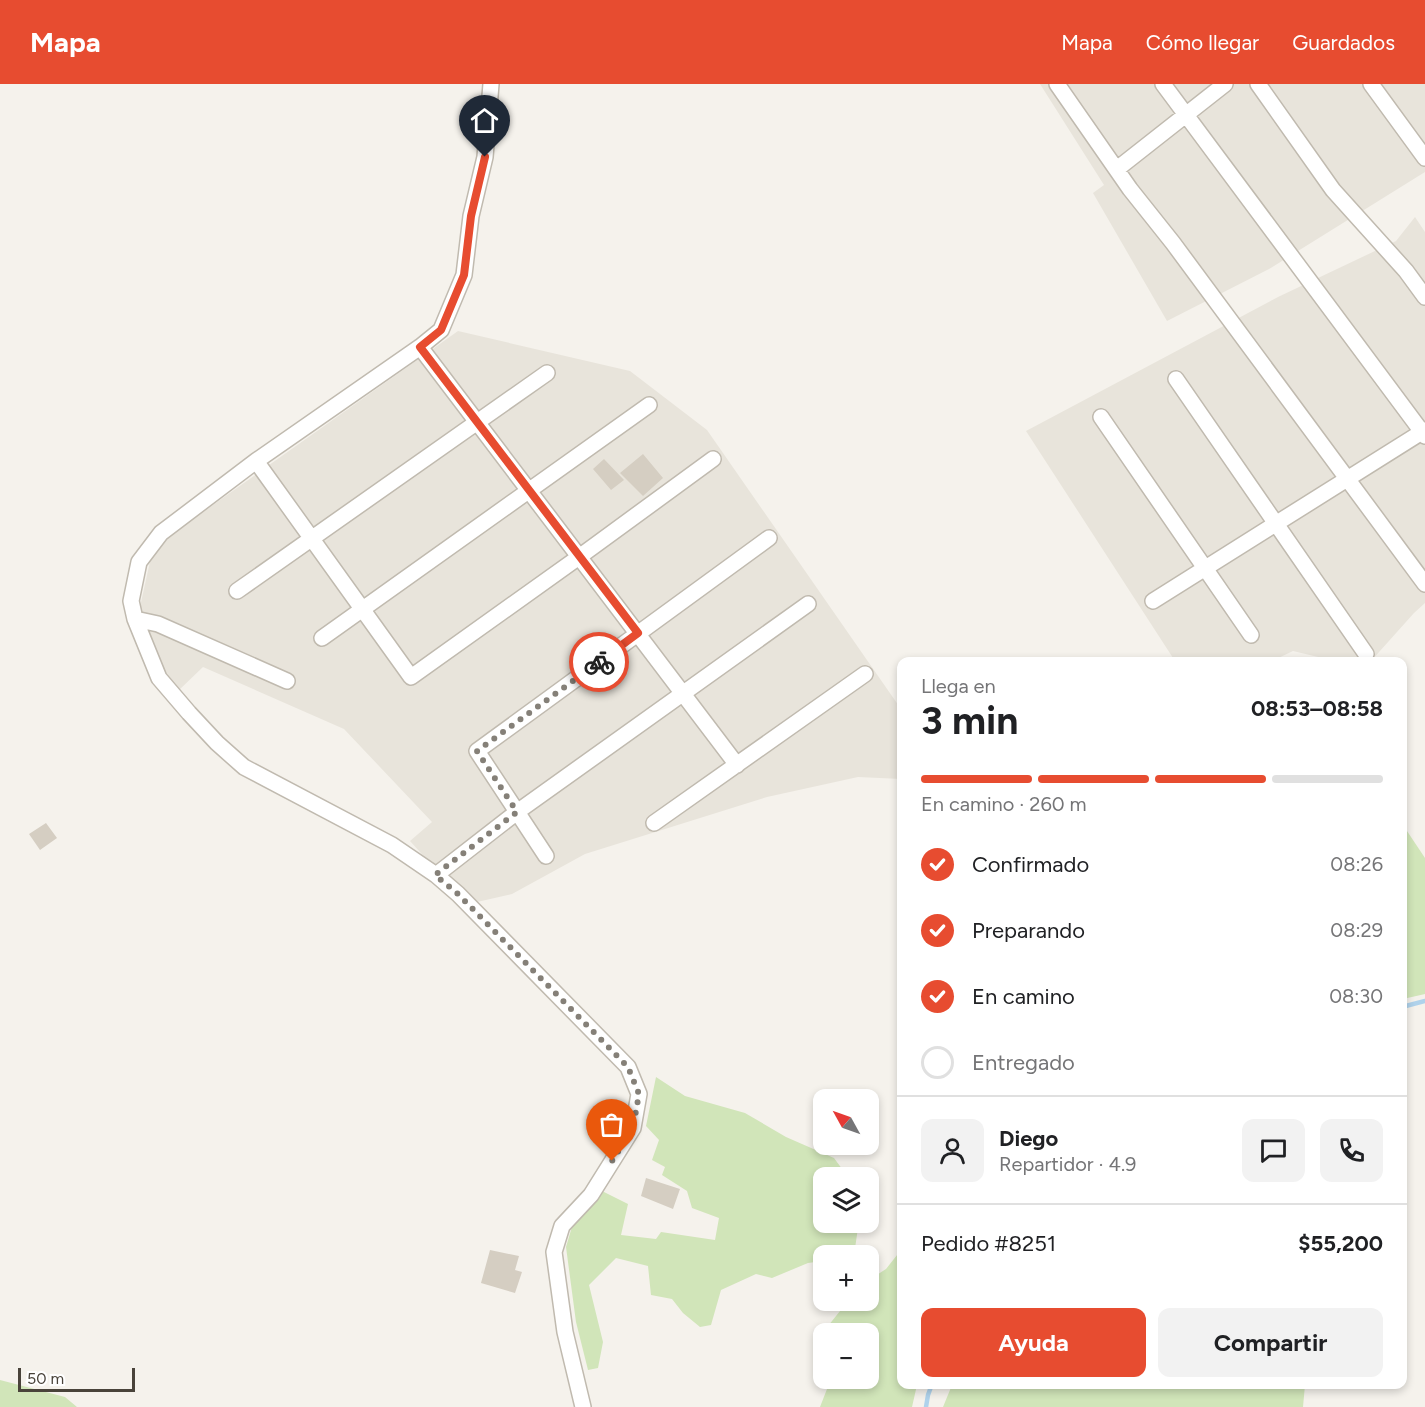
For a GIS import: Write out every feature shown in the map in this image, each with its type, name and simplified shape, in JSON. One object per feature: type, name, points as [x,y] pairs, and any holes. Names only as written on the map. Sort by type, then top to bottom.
[{"type":"street","points":[[491,84],[485,157],[471,216],[464,275],[441,330],[256,461],[161,533],[140,562],[131,601],[135,619],[159,678],[218,743],[244,767],[392,845],[435,875],[458,894],[628,1067],[639,1094],[633,1128],[591,1195],[562,1226],[554,1252],[565,1332],[583,1407]]},
{"type":"street","points":[[1057,84],[1130,189],[1173,243],[1425,584]]},
{"type":"street","points":[[1153,601],[1424,432],[1163,84]]},
{"type":"street","points":[[1117,169],[1225,84]]},
{"type":"street","points":[[1258,84],[1334,190],[1406,271],[1425,297]]},
{"type":"street","points":[[1371,84],[1425,158]]},
{"type":"street","points":[[420,347],[737,765]]},
{"type":"street","points":[[237,591],[547,374]]},
{"type":"street","points":[[1176,379],[1366,654]]},
{"type":"street","points":[[322,638],[649,405]]},
{"type":"street","points":[[1101,417],[1251,635]]},
{"type":"street","points":[[256,461],[411,677],[713,459]]},
{"type":"street","points":[[546,856],[477,751],[769,538]]},
{"type":"street","points":[[435,875],[517,812],[808,604]]},
{"type":"street","points":[[135,619],[158,624],[287,681]]},
{"type":"street","points":[[654,824],[865,674]]},
{"type":"shaded area","points":[[1040,84],[1425,84],[1425,172],[1269,269],[1167,321],[1093,193],[1104,185]]},
{"type":"shaded area","points":[[1415,217],[1425,232],[1425,603],[1375,657],[1318,657],[1293,651],[1280,657],[1172,657],[1026,431],[1278,297],[1396,241]]},
{"type":"shaded area","points":[[458,331],[630,371],[707,430],[897,703],[897,779],[858,777],[767,797],[585,854],[512,894],[477,902],[429,862],[410,841],[432,822],[344,729],[203,667],[178,691],[161,664],[140,607],[151,557],[172,534]]},
{"type":"green space","points":[[1407,831],[1425,858],[1425,994],[1407,998]]},
{"type":"green space","points":[[656,1077],[685,1096],[745,1113],[786,1137],[813,1149],[813,1155],[827,1155],[834,1158],[841,1167],[813,1167],[813,1233],[857,1233],[855,1245],[813,1245],[813,1262],[772,1278],[756,1274],[721,1290],[711,1325],[700,1327],[683,1313],[672,1299],[651,1295],[648,1266],[616,1258],[589,1285],[603,1342],[598,1368],[588,1370],[576,1322],[566,1247],[574,1220],[602,1191],[628,1204],[621,1235],[656,1239],[661,1232],[715,1240],[719,1218],[692,1208],[687,1191],[662,1175],[665,1167],[652,1160],[659,1140],[646,1126]]},
{"type":"green space","points":[[897,1255],[897,1389],[916,1389],[912,1407],[820,1407],[827,1389],[879,1389],[879,1323],[830,1323],[840,1311],[879,1311],[879,1274],[886,1269]]},
{"type":"green space","points":[[0,1380],[65,1397],[77,1407],[0,1407]]},
{"type":"green space","points":[[950,1389],[1305,1389],[1303,1407],[943,1407]]},
{"type":"building","points":[[643,454],[663,478],[643,496],[620,473]]},
{"type":"building","points":[[604,459],[624,480],[611,490],[593,469]]},
{"type":"building","points":[[46,823],[57,838],[40,850],[29,834]]},
{"type":"building","points":[[646,1178],[680,1189],[673,1209],[641,1196]]},
{"type":"building","points":[[490,1250],[519,1256],[515,1270],[522,1272],[515,1293],[481,1283]]},
{"type":"waterway","points":[[1407,1006],[1425,1001]]},
{"type":"waterway","points":[[926,1407],[930,1389]]},
{"type":"way so far","points":[[599,662],[477,751],[517,812],[435,875],[458,894],[628,1067],[639,1094],[633,1128],[612,1161]]},
{"type":"route","points":[[485,157],[471,216],[464,275],[441,330],[420,347],[638,633],[599,662]]}]
